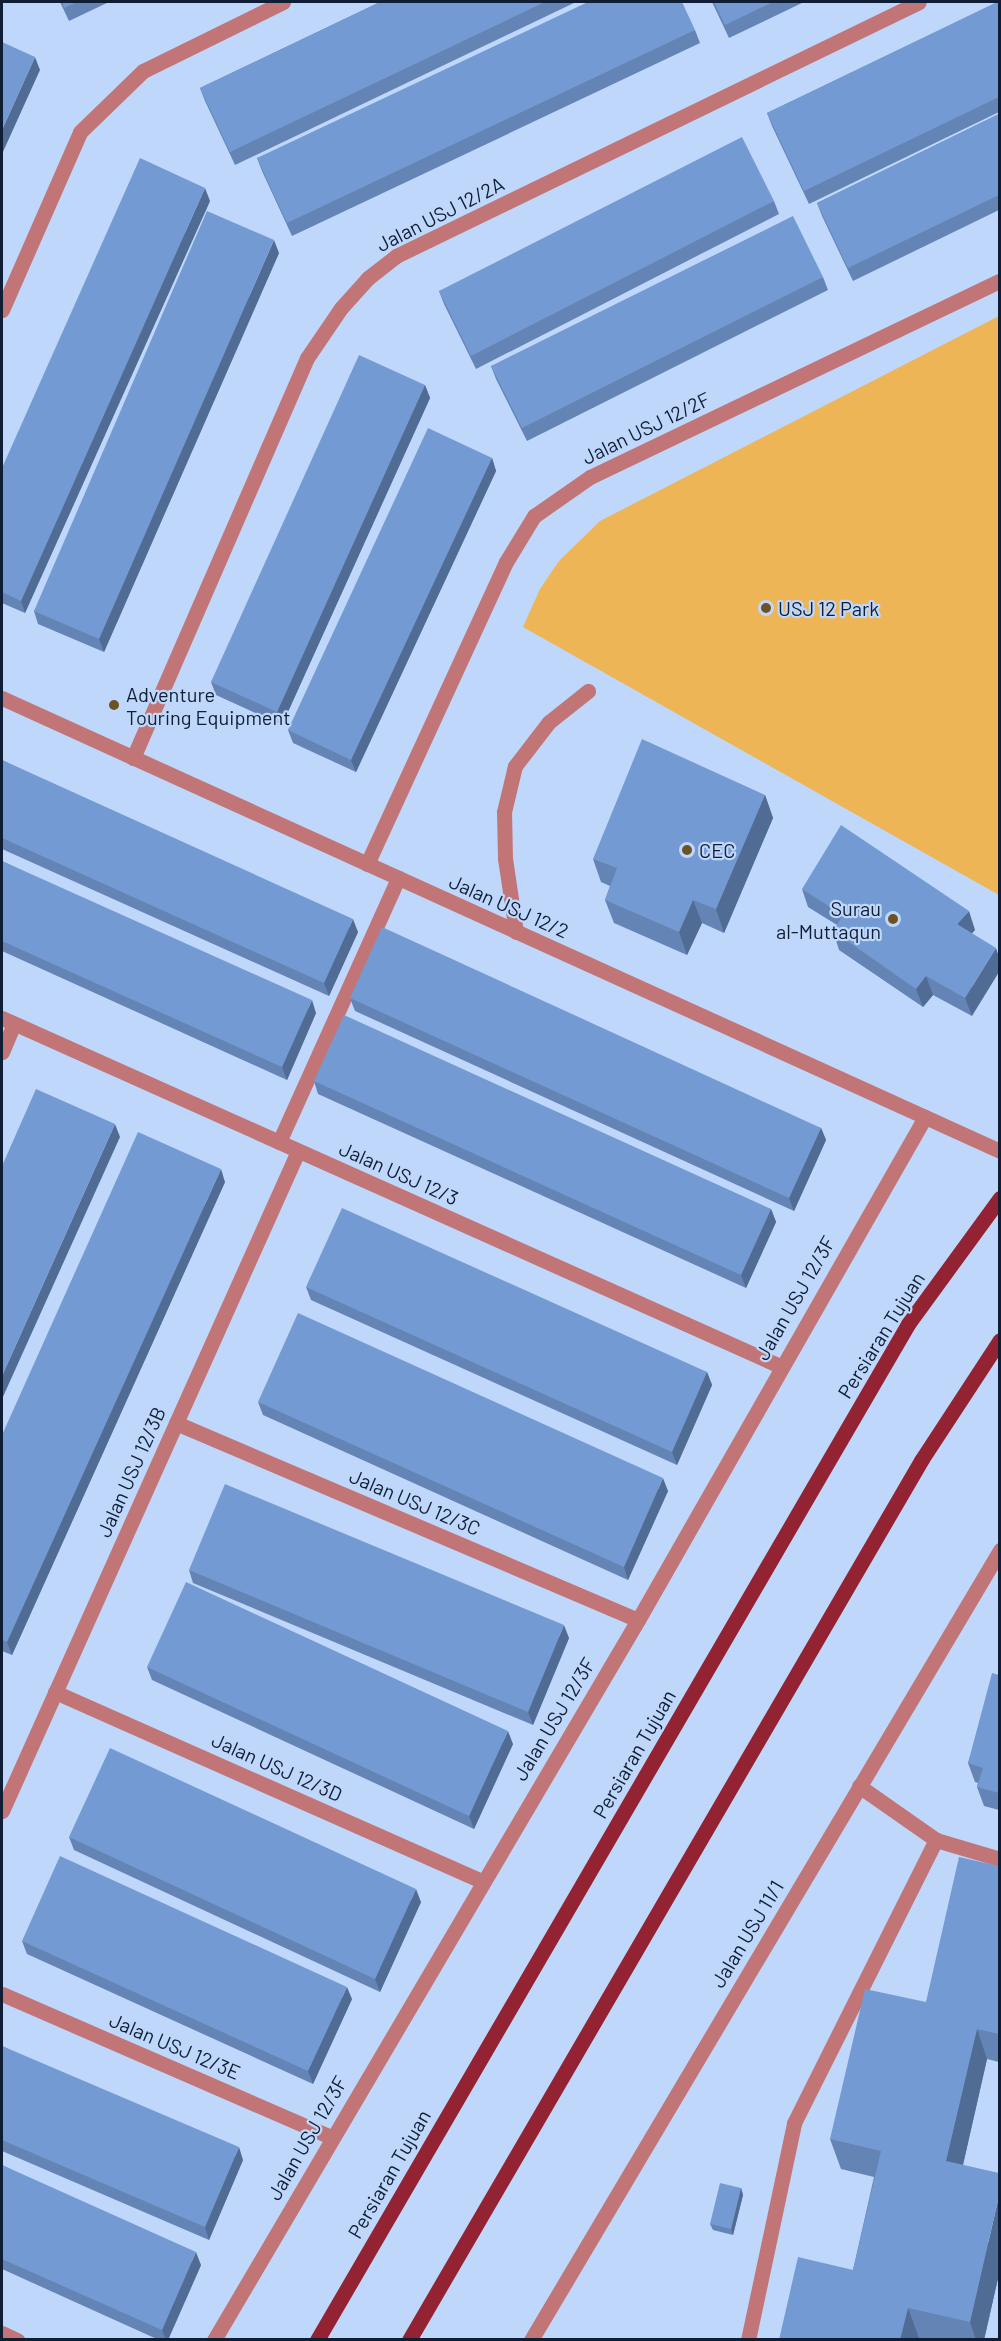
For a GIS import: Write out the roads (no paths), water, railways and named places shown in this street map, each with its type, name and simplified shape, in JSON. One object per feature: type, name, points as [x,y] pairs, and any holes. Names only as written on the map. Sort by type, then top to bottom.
[{"type":"main road","name":"Persiaran Tujuan","points":[[317,2340],[908,1324],[999,1198]]},
{"type":"main road","points":[[409,2340],[916,1469],[999,1340]]},
{"type":"street","points":[[2,310],[80,132],[143,71],[283,2]]},
{"type":"street","name":"Jalan USJ 12/2A","points":[[133,758],[307,358],[341,308],[368,278],[396,256],[919,2]]},
{"type":"street","name":"Jalan USJ 12/2F","points":[[367,864],[506,562],[534,516],[590,477],[999,281]]},
{"type":"street","points":[[516,932],[506,858],[504,812],[515,766],[549,722],[588,692]]},
{"type":"street","name":"Jalan USJ 12/2","points":[[2,698],[999,1151]]},
{"type":"street","points":[[279,1142],[398,878]]},
{"type":"street","points":[[2,1052],[8,1021]]},
{"type":"street","name":"Jalan USJ 12/3","points":[[8,1021],[780,1366]]},
{"type":"street","name":"Jalan USJ 12/3F","points":[[214,2340],[331,2137],[638,1620],[780,1366],[924,1117]]},
{"type":"street","name":"Jalan USJ 12/3B","points":[[2,1811],[298,1151]]},
{"type":"street","name":"Jalan USJ 12/3C","points":[[176,1423],[638,1620]]},
{"type":"street","name":"Jalan USJ 11/1","points":[[531,2340],[999,1550]]},
{"type":"street","name":"Jalan USJ 12/3D","points":[[55,1692],[482,1881]]},
{"type":"street","points":[[859,1786],[936,1840],[999,1859]]},
{"type":"street","points":[[748,2340],[794,2123],[936,1840]]},
{"type":"street","name":"Jalan USJ 12/3E","points":[[2,1994],[331,2137]]},
{"type":"street","points":[[2,2333],[16,2340]]},
{"type":"place","name":"USJ 12 Park","points":[[766,608]]},
{"type":"place","name":"Adventure Touring Equipment","points":[[114,705]]},
{"type":"place","name":"CEC","points":[[687,850]]},
{"type":"place","name":"Surau al-Muttaqun","points":[[893,919]]}]
